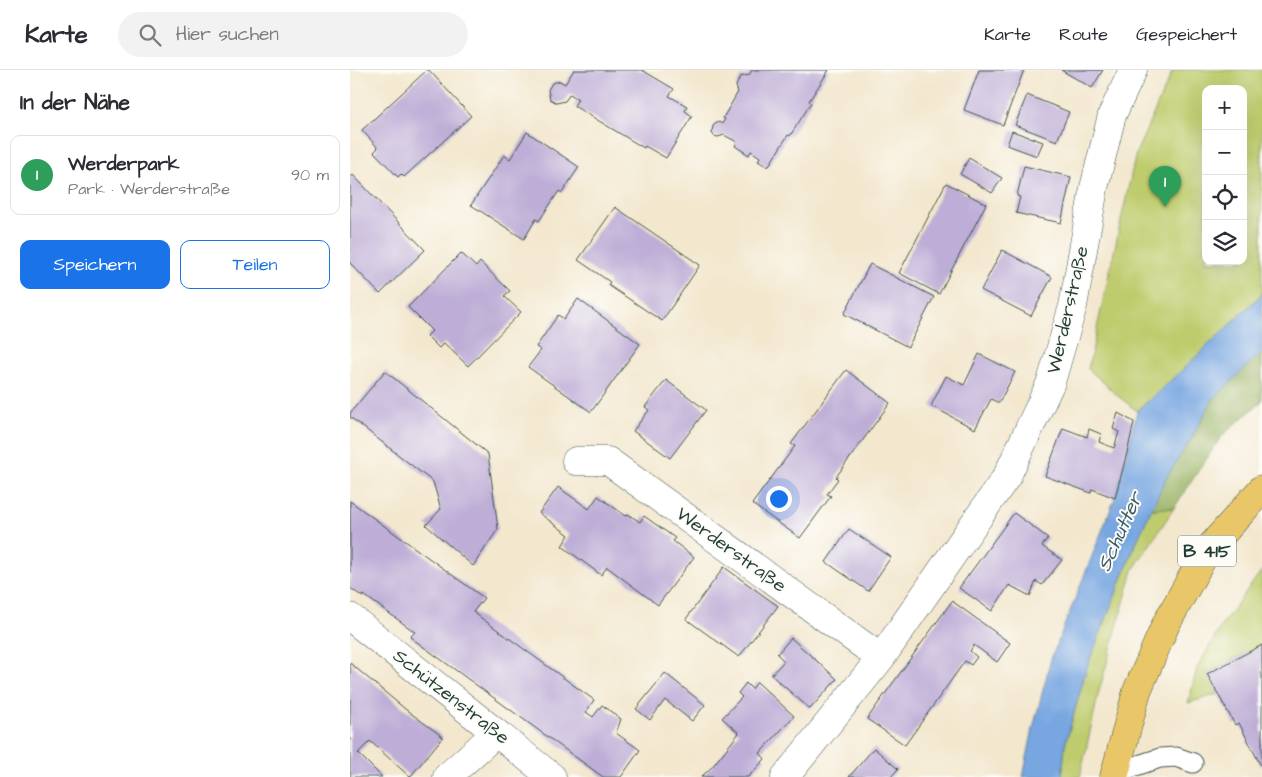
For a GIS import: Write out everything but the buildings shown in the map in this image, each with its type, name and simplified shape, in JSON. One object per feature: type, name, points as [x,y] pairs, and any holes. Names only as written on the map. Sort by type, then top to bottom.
[{"type":"main road","name":"B 415","points":[[1114,775],[1137,691],[1166,624],[1206,552],[1262,489]]},
{"type":"street","name":"Werderstraße","points":[[785,777],[881,658],[1007,476],[1052,382],[1073,306],[1094,188],[1112,115],[1133,70]]},
{"type":"street","name":"Werderstraße","points":[[576,461],[608,461],[881,658]]},
{"type":"street","name":"Schützenstraße","points":[[350,617],[552,777]]},
{"type":"street","points":[[446,777],[496,733]]},
{"type":"lane","points":[[1114,775],[1160,758],[1176,757],[1193,762]]},
{"type":"green space","points":[[1173,70],[1262,70],[1262,294],[1137,411],[1088,369],[1136,153]]},
{"type":"green space","points":[[1262,352],[1262,401],[1221,437],[1174,508],[1151,509],[1166,478],[1192,437],[1213,398]]},
{"type":"green space","points":[[1174,508],[1133,570],[1099,691],[1080,777],[1062,777],[1065,745],[1087,667],[1136,543],[1151,509]]},
{"type":"green space","points":[[1262,570],[1262,645],[1208,673],[1218,694],[1188,703],[1197,668],[1223,623]]},
{"type":"water","name":"Schutter","points":[[1262,294],[1262,352],[1213,399],[1166,478],[1136,543],[1087,667],[1065,745],[1062,777],[1023,777],[1033,728],[1051,659],[1115,498],[1137,411]]},
{"type":"place","name":"Werderpark","points":[[1165,207]]}]
